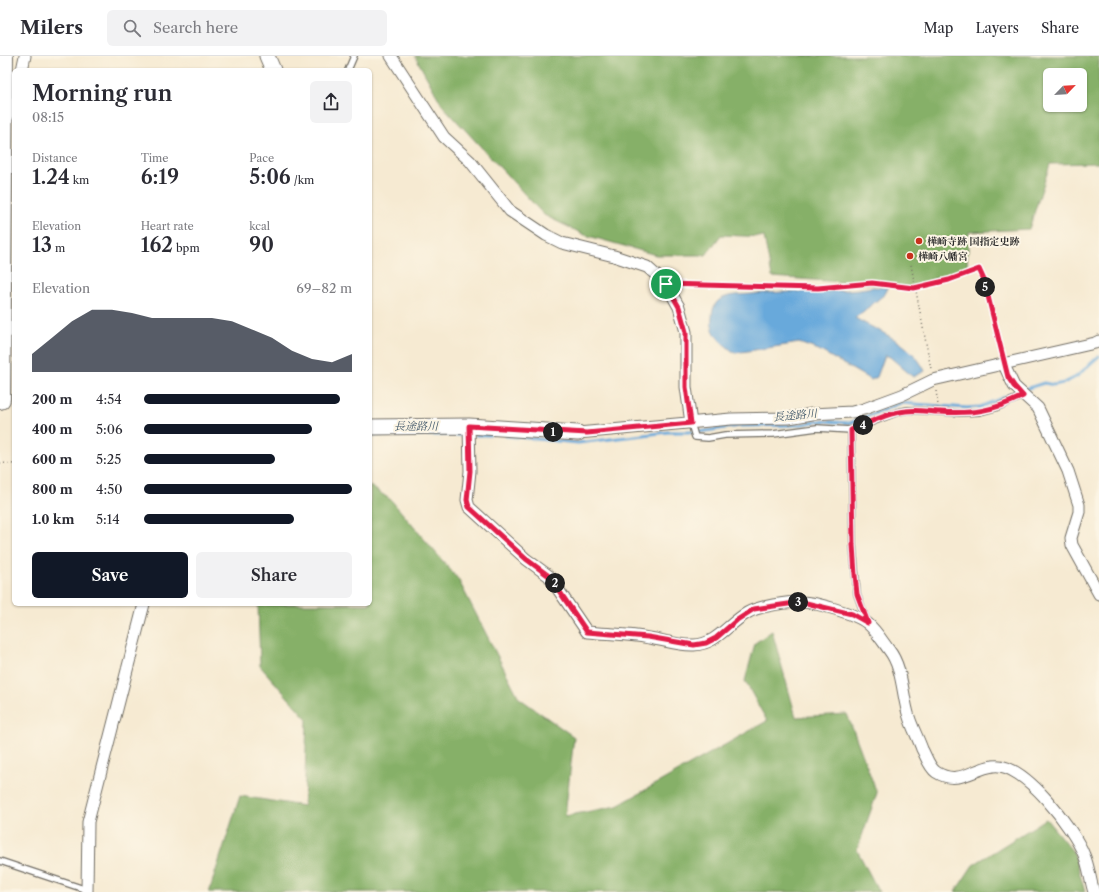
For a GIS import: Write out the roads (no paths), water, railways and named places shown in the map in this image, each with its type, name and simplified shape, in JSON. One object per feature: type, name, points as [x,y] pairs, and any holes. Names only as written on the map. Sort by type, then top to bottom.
[{"type":"highway","points":[[0,399],[5,330],[0,195],[3,56]]},
{"type":"street","points":[[22,68],[25,56]]},
{"type":"street","points":[[267,56],[272,68]]},
{"type":"street","points":[[391,56],[444,137],[470,161],[510,211],[546,235],[562,243],[614,256],[647,268],[666,284],[679,307],[686,332],[686,387],[691,423]]},
{"type":"street","points":[[2,125],[9,116],[12,108]]},
{"type":"street","points":[[372,427],[469,426],[578,433],[691,423],[852,412],[864,410],[902,395],[933,380],[1004,365],[1099,341]]},
{"type":"street","points":[[1004,365],[1014,386],[1023,396],[1038,408],[1068,471],[1079,505],[1079,512],[1071,538],[1072,544],[1099,594]]},
{"type":"street","points":[[469,426],[470,471],[467,500],[469,507],[520,554],[549,576],[587,632],[648,637],[694,645],[706,643],[716,638],[737,620],[754,609],[802,602],[852,614],[868,623],[890,651],[896,662],[909,718],[927,760],[934,771],[952,778],[972,775],[992,766],[1001,766],[1010,769],[1034,786],[1073,834],[1085,856],[1094,892]]},
{"type":"street","points":[[87,891],[88,822],[143,606]]},
{"type":"lane","points":[[349,68],[354,56]]},
{"type":"lane","points":[[691,423],[695,437],[699,438],[725,435],[787,433],[816,428],[851,430],[898,412],[908,410],[959,413],[980,412],[995,408],[1023,396]]},
{"type":"lane","points":[[851,430],[853,552],[857,594],[868,623]]},
{"type":"lane","points":[[0,861],[87,891]]},
{"type":"water","points":[[874,287],[888,288],[885,294],[855,318],[904,345],[919,361],[925,371],[913,377],[890,357],[885,355],[877,377],[871,380],[819,350],[799,343],[735,353],[718,338],[713,329],[712,314],[714,306],[724,297]]},
{"type":"waterway","name":"長途路川","points":[[1022,390],[1044,383],[1054,385],[1064,383],[1076,377],[1099,356]]},
{"type":"waterway","name":"長途路川","points":[[506,436],[578,443],[668,432],[699,432],[739,426],[798,425],[819,421],[850,423],[901,403],[967,408],[980,407],[1017,392]]},
{"type":"waterway","name":"長途路川","points":[[372,435],[461,435]]},
{"type":"waterway","name":"長途路川","points":[[476,435],[490,435]]},
{"type":"place","name":"樺崎寺跡 国指定史跡","points":[[919,241]]},
{"type":"place","name":"樺崎八幡宮","points":[[910,256]]}]
